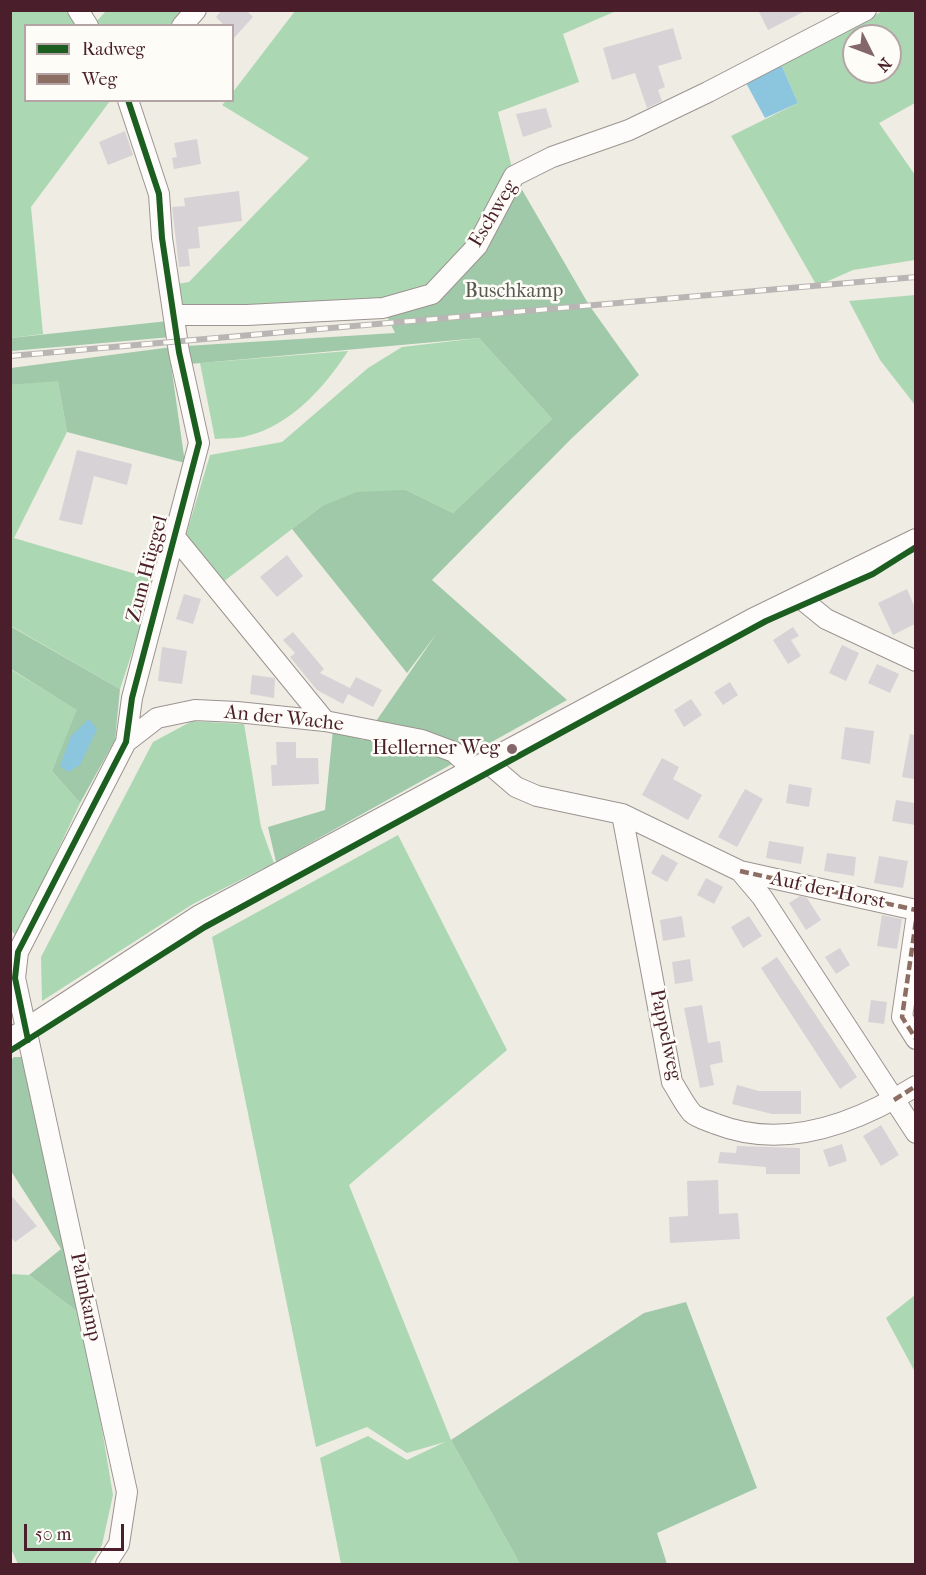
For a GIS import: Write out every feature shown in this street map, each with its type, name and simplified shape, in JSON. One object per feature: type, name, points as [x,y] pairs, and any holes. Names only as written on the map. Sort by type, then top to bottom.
[{"type":"street","points":[[78,10],[86,24]]},
{"type":"street","points":[[184,24],[196,10]]},
{"type":"street","name":"Eschweg","points":[[175,315],[247,315],[383,308],[432,294],[477,246],[514,176],[552,157],[629,130],[866,10]]},
{"type":"street","name":"Zum Hüggel","points":[[18,1033],[15,978],[18,951],[126,742],[132,698],[199,443],[179,352],[162,238],[159,194],[129,102]]},
{"type":"street","name":"Zum Hüggel","points":[[174,536],[325,721]]},
{"type":"street","points":[[18,1033],[198,916],[481,767],[752,619],[915,539]]},
{"type":"street","points":[[799,597],[826,619],[915,661]]},
{"type":"street","name":"An der Wache","points":[[157,718],[195,710],[325,721],[422,740],[454,752],[481,767]]},
{"type":"street","name":"Zum Hüggel","points":[[126,742],[157,718]]},
{"type":"street","points":[[481,767],[537,796],[622,814],[740,872],[762,897],[915,1133]]},
{"type":"street","name":"Pappelweg","points":[[622,814],[672,1082],[693,1114],[729,1128],[779,1134],[815,1132],[856,1119],[894,1100],[915,1086]]},
{"type":"street","name":"Auf der Horst","points":[[740,872],[915,910]]},
{"type":"street","points":[[915,921],[902,1017],[915,1039]]},
{"type":"street","name":"Palmkamp","points":[[18,1033],[127,1492],[118,1544],[106,1564]]},
{"type":"green space","points":[[10,11],[71,11],[80,24],[24,24],[24,102],[109,102],[31,207],[43,334],[11,338]]},
{"type":"green space","points":[[106,11],[189,11],[176,24],[94,24]]},
{"type":"green space","points":[[295,11],[616,11],[563,34],[579,82],[498,112],[514,176],[432,294],[175,315],[170,285],[189,282],[309,158],[222,105],[225,102],[234,102],[234,91]]},
{"type":"green space","points":[[883,11],[915,11],[915,103],[879,123],[915,175],[915,260],[853,270],[817,286],[731,136],[798,103],[780,62],[842,31],[842,84],[902,84],[902,24],[857,24]]},
{"type":"green space","name":"Buschkamp","points":[[514,176],[589,305],[639,375],[571,439],[432,580],[567,700],[276,862],[268,827],[325,810],[333,729],[363,740],[437,633],[407,673],[292,529],[322,506],[357,492],[406,490],[453,513],[552,419],[479,338],[190,364],[186,346],[395,333],[383,308],[433,294]]},
{"type":"green space","points":[[916,295],[915,405],[880,360],[849,301]]},
{"type":"green space","points":[[168,321],[171,337],[11,351],[11,338]]},
{"type":"green space","points":[[479,338],[552,419],[453,513],[406,490],[322,506],[223,582],[186,535],[210,455],[282,442],[368,368],[402,347]]},
{"type":"green space","points":[[172,347],[171,365],[185,463],[67,432],[58,381],[11,385],[11,368]]},
{"type":"green space","points":[[348,351],[317,391],[278,424],[243,437],[215,439],[200,363]]},
{"type":"green space","points":[[58,380],[67,432],[14,538],[156,580],[120,689],[11,626],[11,385]]},
{"type":"green space","points":[[10,626],[120,689],[115,740],[80,803],[52,771],[77,710],[11,669]]},
{"type":"green space","points":[[10,669],[78,710],[52,771],[80,803],[17,937],[10,929]]},
{"type":"green space","points":[[192,721],[244,724],[261,827],[274,863],[193,904],[42,1001],[41,957],[153,742]]},
{"type":"green space","points":[[398,835],[507,1050],[349,1185],[451,1440],[520,1564],[341,1564],[320,1458],[368,1436],[407,1460],[445,1442],[407,1453],[367,1427],[316,1447],[212,937]]},
{"type":"green space","points":[[14,1057],[27,1057],[83,1316],[29,1275],[61,1249],[11,1171],[11,1060]]},
{"type":"green space","points":[[10,1274],[29,1275],[83,1316],[113,1495],[102,1545],[90,1564],[18,1564],[11,1549]]},
{"type":"green space","points":[[915,1295],[915,1372],[886,1318]]},
{"type":"green space","points":[[686,1302],[757,1488],[657,1533],[667,1564],[520,1564],[451,1440],[644,1313]]},
{"type":"water","points":[[780,62],[798,103],[765,118],[745,81]]},
{"type":"water","points":[[89,719],[97,729],[80,765],[68,772],[60,766],[71,736]]},
{"type":"building","points":[[222,10],[246,10],[253,17],[234,38],[234,24],[223,24],[216,17]]},
{"type":"building","points":[[758,10],[807,10],[768,30]]},
{"type":"building","points":[[673,28],[682,59],[658,66],[665,87],[658,90],[662,101],[647,108],[635,73],[612,80],[603,48]]},
{"type":"building","points":[[546,108],[552,127],[523,137],[516,114]]},
{"type":"building","points":[[125,131],[133,155],[108,165],[99,142]]},
{"type":"building","points":[[197,139],[201,164],[174,169],[172,158],[177,157],[174,143]]},
{"type":"building","points":[[239,191],[242,221],[198,227],[200,248],[188,249],[190,266],[179,267],[172,207],[185,206],[184,198]]},
{"type":"building","points":[[77,450],[132,464],[127,485],[94,476],[82,525],[59,520]]},
{"type":"building","points":[[287,555],[303,576],[277,597],[260,577]]},
{"type":"building","points":[[907,589],[915,608],[915,624],[893,635],[878,603]]},
{"type":"building","points":[[184,594],[201,599],[193,624],[176,619]]},
{"type":"building","points":[[793,627],[799,636],[791,640],[801,656],[788,664],[773,640]]},
{"type":"building","points":[[293,632],[324,669],[320,673],[350,688],[356,677],[382,690],[373,707],[348,694],[343,704],[317,690],[290,657],[295,653],[283,640]]},
{"type":"building","points":[[842,645],[859,653],[846,681],[829,673]]},
{"type":"building","points":[[162,647],[187,651],[182,684],[158,681]]},
{"type":"building","points":[[877,664],[899,674],[890,693],[868,683]]},
{"type":"building","points":[[252,675],[275,678],[274,698],[250,694]]},
{"type":"building","points":[[730,682],[738,695],[723,705],[714,692]]},
{"type":"building","points":[[691,699],[702,715],[684,727],[674,710]]},
{"type":"building","points":[[845,727],[874,731],[870,764],[841,759]]},
{"type":"building","points":[[910,734],[915,735],[915,779],[902,777]]},
{"type":"building","points":[[276,742],[296,742],[296,758],[318,758],[319,784],[272,786],[271,765],[277,765]]},
{"type":"building","points":[[662,758],[679,767],[673,779],[702,795],[688,820],[642,795]]},
{"type":"building","points":[[789,784],[812,788],[809,807],[786,803]]},
{"type":"building","points":[[745,789],[763,799],[737,847],[718,837]]},
{"type":"building","points":[[896,800],[915,803],[915,825],[892,821]]},
{"type":"building","points":[[769,841],[804,847],[801,864],[766,858]]},
{"type":"building","points":[[827,853],[856,857],[854,876],[824,871]]},
{"type":"building","points":[[662,854],[678,863],[667,882],[651,873]]},
{"type":"building","points":[[879,856],[908,861],[903,888],[874,883]]},
{"type":"building","points":[[706,878],[723,887],[714,904],[697,895]]},
{"type":"building","points":[[800,896],[807,898],[821,920],[806,930],[789,903]]},
{"type":"building","points":[[882,915],[902,919],[897,949],[877,946]]},
{"type":"building","points":[[682,916],[685,937],[663,941],[660,920]]},
{"type":"building","points":[[749,916],[762,936],[743,948],[731,927]]},
{"type":"building","points":[[840,948],[850,965],[836,974],[825,957]]},
{"type":"building","points":[[777,957],[857,1077],[840,1089],[761,968]]},
{"type":"building","points":[[690,959],[693,981],[675,984],[672,962]]},
{"type":"building","points":[[871,1000],[887,1002],[884,1024],[868,1022]]},
{"type":"building","points":[[702,1005],[708,1043],[720,1041],[723,1062],[710,1065],[714,1085],[700,1088],[684,1008]]},
{"type":"building","points":[[737,1085],[759,1091],[801,1091],[801,1114],[772,1114],[732,1104]]},
{"type":"building","points":[[881,1125],[899,1155],[881,1166],[863,1136]]},
{"type":"building","points":[[842,1144],[847,1161],[829,1167],[823,1150]]},
{"type":"building","points":[[737,1146],[800,1148],[800,1174],[766,1174],[766,1167],[718,1163],[720,1152],[736,1153]]},
{"type":"building","points":[[718,1180],[719,1214],[738,1213],[740,1239],[670,1243],[669,1217],[688,1216],[687,1181]]},
{"type":"building","points":[[10,1194],[37,1226],[15,1242],[10,1236]]},
{"type":"railway","points":[[10,356],[916,277]]},
{"type":"marked path","points":[[740,871],[916,910]]},
{"type":"marked path","points":[[916,921],[902,1017],[916,1039]]},
{"type":"marked path","points":[[894,1100],[916,1086]]},
{"type":"cycle path","points":[[28,1040],[15,978],[18,952],[126,742],[132,698],[199,443],[179,352],[162,238],[159,194],[129,102]]},
{"type":"cycle path","points":[[10,1051],[205,927],[766,621],[873,574],[916,547]]},
{"type":"place","name":"Hellerner Weg","points":[[512,749]]}]
